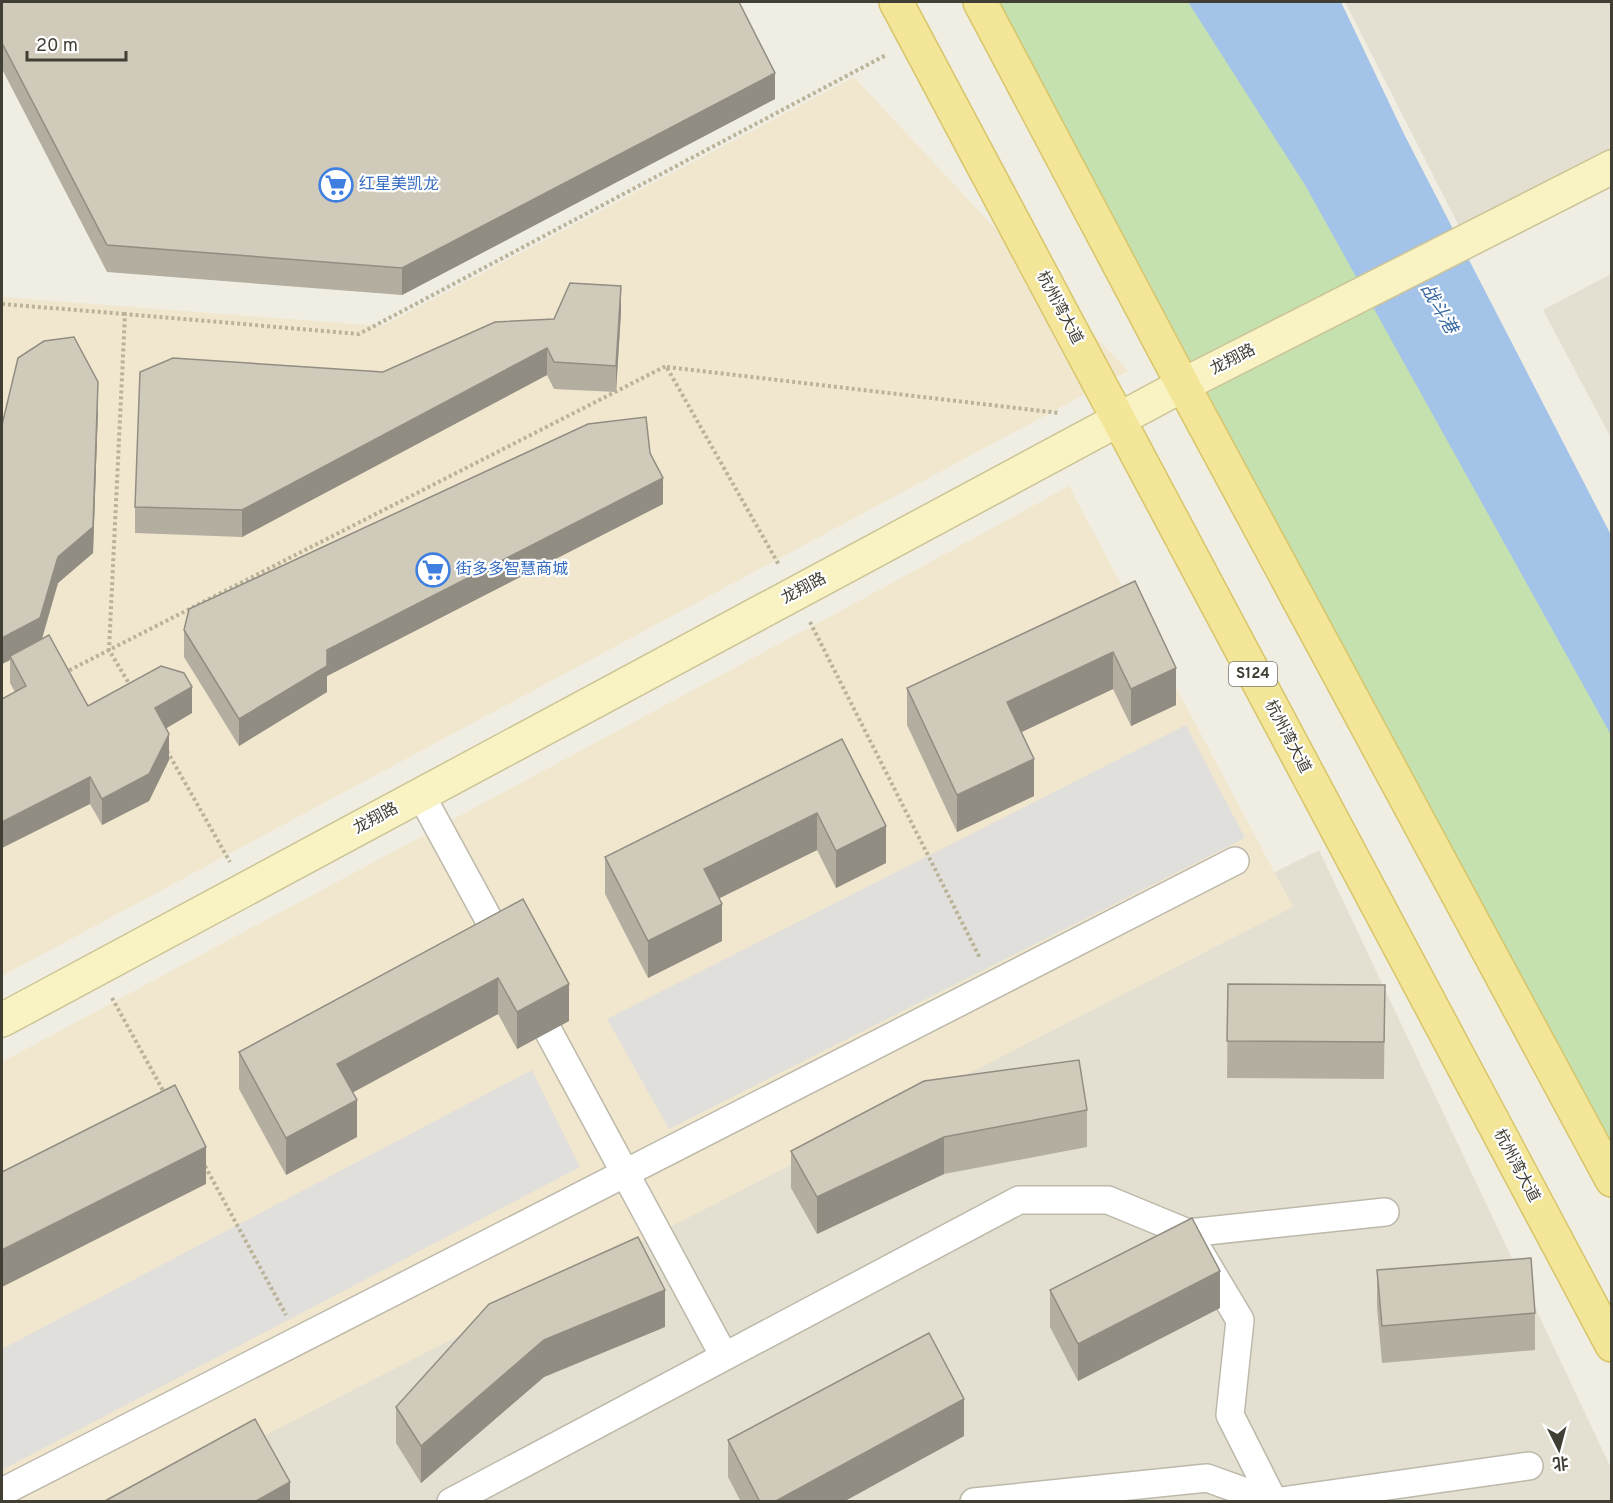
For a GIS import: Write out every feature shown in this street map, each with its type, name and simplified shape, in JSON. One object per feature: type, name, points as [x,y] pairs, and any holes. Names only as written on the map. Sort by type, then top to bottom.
[{"type":"main road","name":"杭州湾大道","points":[[896,2],[1611,1345]]},
{"type":"main road","points":[[980,2],[1183,385],[1611,1180]]},
{"type":"street","name":"龙翔路","points":[[2,1020],[1183,385],[1611,167]]},
{"type":"street","points":[[421,795],[724,1356]]},
{"type":"street","points":[[2,1492],[1234,861]]},
{"type":"street","points":[[451,1502],[1019,1200],[1108,1200],[1188,1233],[1385,1212]]},
{"type":"street","points":[[1188,1233],[1240,1320],[1230,1415],[1274,1502]]},
{"type":"street","points":[[975,1502],[1207,1478],[1274,1502],[1529,1466]]},
{"type":"path","points":[[2,304],[359,334],[916,40]]},
{"type":"path","points":[[125,314],[109,650],[133,691]]},
{"type":"path","points":[[666,366],[795,594],[993,983]]},
{"type":"path","points":[[60,674],[666,366],[1118,420]]},
{"type":"path","points":[[163,743],[245,889]]},
{"type":"path","points":[[97,969],[170,1103]]},
{"type":"path","points":[[204,1164],[299,1339]]},
{"type":"shaded area","points":[[1345,2],[1611,2],[1611,168],[1467,242]]},
{"type":"shaded area","points":[[854,77],[1128,371],[2,976],[2,297],[382,326]]},
{"type":"shaded area","points":[[1611,274],[1611,438],[1543,310]]},
{"type":"shaded area","points":[[1069,486],[1293,907],[137,1501],[2,1502],[2,1062]]},
{"type":"shaded area","points":[[1186,725],[1245,838],[669,1129],[607,1019]]},
{"type":"shaded area","points":[[1319,850],[1612,1470],[1611,1502],[12,1502]]},
{"type":"shaded area","points":[[532,1070],[580,1167],[2,1470],[2,1349]]},
{"type":"green space","points":[[999,2],[1199,2],[1611,713],[1611,1149]]},
{"type":"water","name":"战斗港","points":[[1188,2],[1341,2],[1404,134],[1611,535],[1611,735],[1305,185]]},
{"type":"building","name":"红星美凯龙","points":[[2,2],[739,2],[775,73],[402,268],[107,245],[2,43]]},
{"type":"building","points":[[570,283],[621,286],[616,366],[554,362],[547,348],[242,510],[135,507],[140,372],[173,358],[383,372],[495,322],[554,319]]},
{"type":"building","points":[[74,337],[98,382],[93,527],[58,557],[40,618],[2,638],[2,425],[18,358],[44,341]]},
{"type":"building","name":"街多多智慧商城","points":[[646,417],[650,453],[663,478],[327,650],[327,666],[239,719],[184,630],[189,609],[588,424]]},
{"type":"building","points":[[1135,581],[1176,668],[1131,689],[1113,652],[1007,702],[1034,759],[957,795],[907,688]]},
{"type":"building","points":[[49,635],[88,706],[161,666],[184,673],[192,687],[155,708],[169,734],[149,774],[102,799],[90,777],[2,822],[2,699],[26,686],[10,656]]},
{"type":"building","points":[[842,739],[886,826],[836,851],[817,813],[704,869],[722,904],[648,941],[605,857]]},
{"type":"building","points":[[523,899],[569,984],[517,1012],[498,978],[337,1064],[357,1100],[286,1138],[239,1052]]},
{"type":"building","points":[[1228,984],[1385,985],[1384,1042],[1227,1041]]},
{"type":"building","points":[[1079,1060],[1087,1110],[944,1137],[817,1197],[791,1151],[924,1081]]},
{"type":"building","points":[[175,1085],[206,1147],[2,1250],[2,1172]]},
{"type":"building","points":[[1192,1218],[1220,1271],[1078,1344],[1050,1290]]},
{"type":"building","points":[[638,1237],[665,1290],[544,1340],[421,1446],[396,1407],[489,1304]]},
{"type":"building","points":[[1531,1258],[1535,1313],[1382,1326],[1377,1270]]},
{"type":"building","points":[[929,1333],[964,1399],[774,1502],[760,1502],[728,1440]]},
{"type":"building","points":[[255,1419],[290,1482],[254,1502],[103,1502]]},
{"type":"place","name":"红星美凯龙","points":[[336,185]]},
{"type":"place","name":"街多多智慧商城","points":[[433,570]]}]
